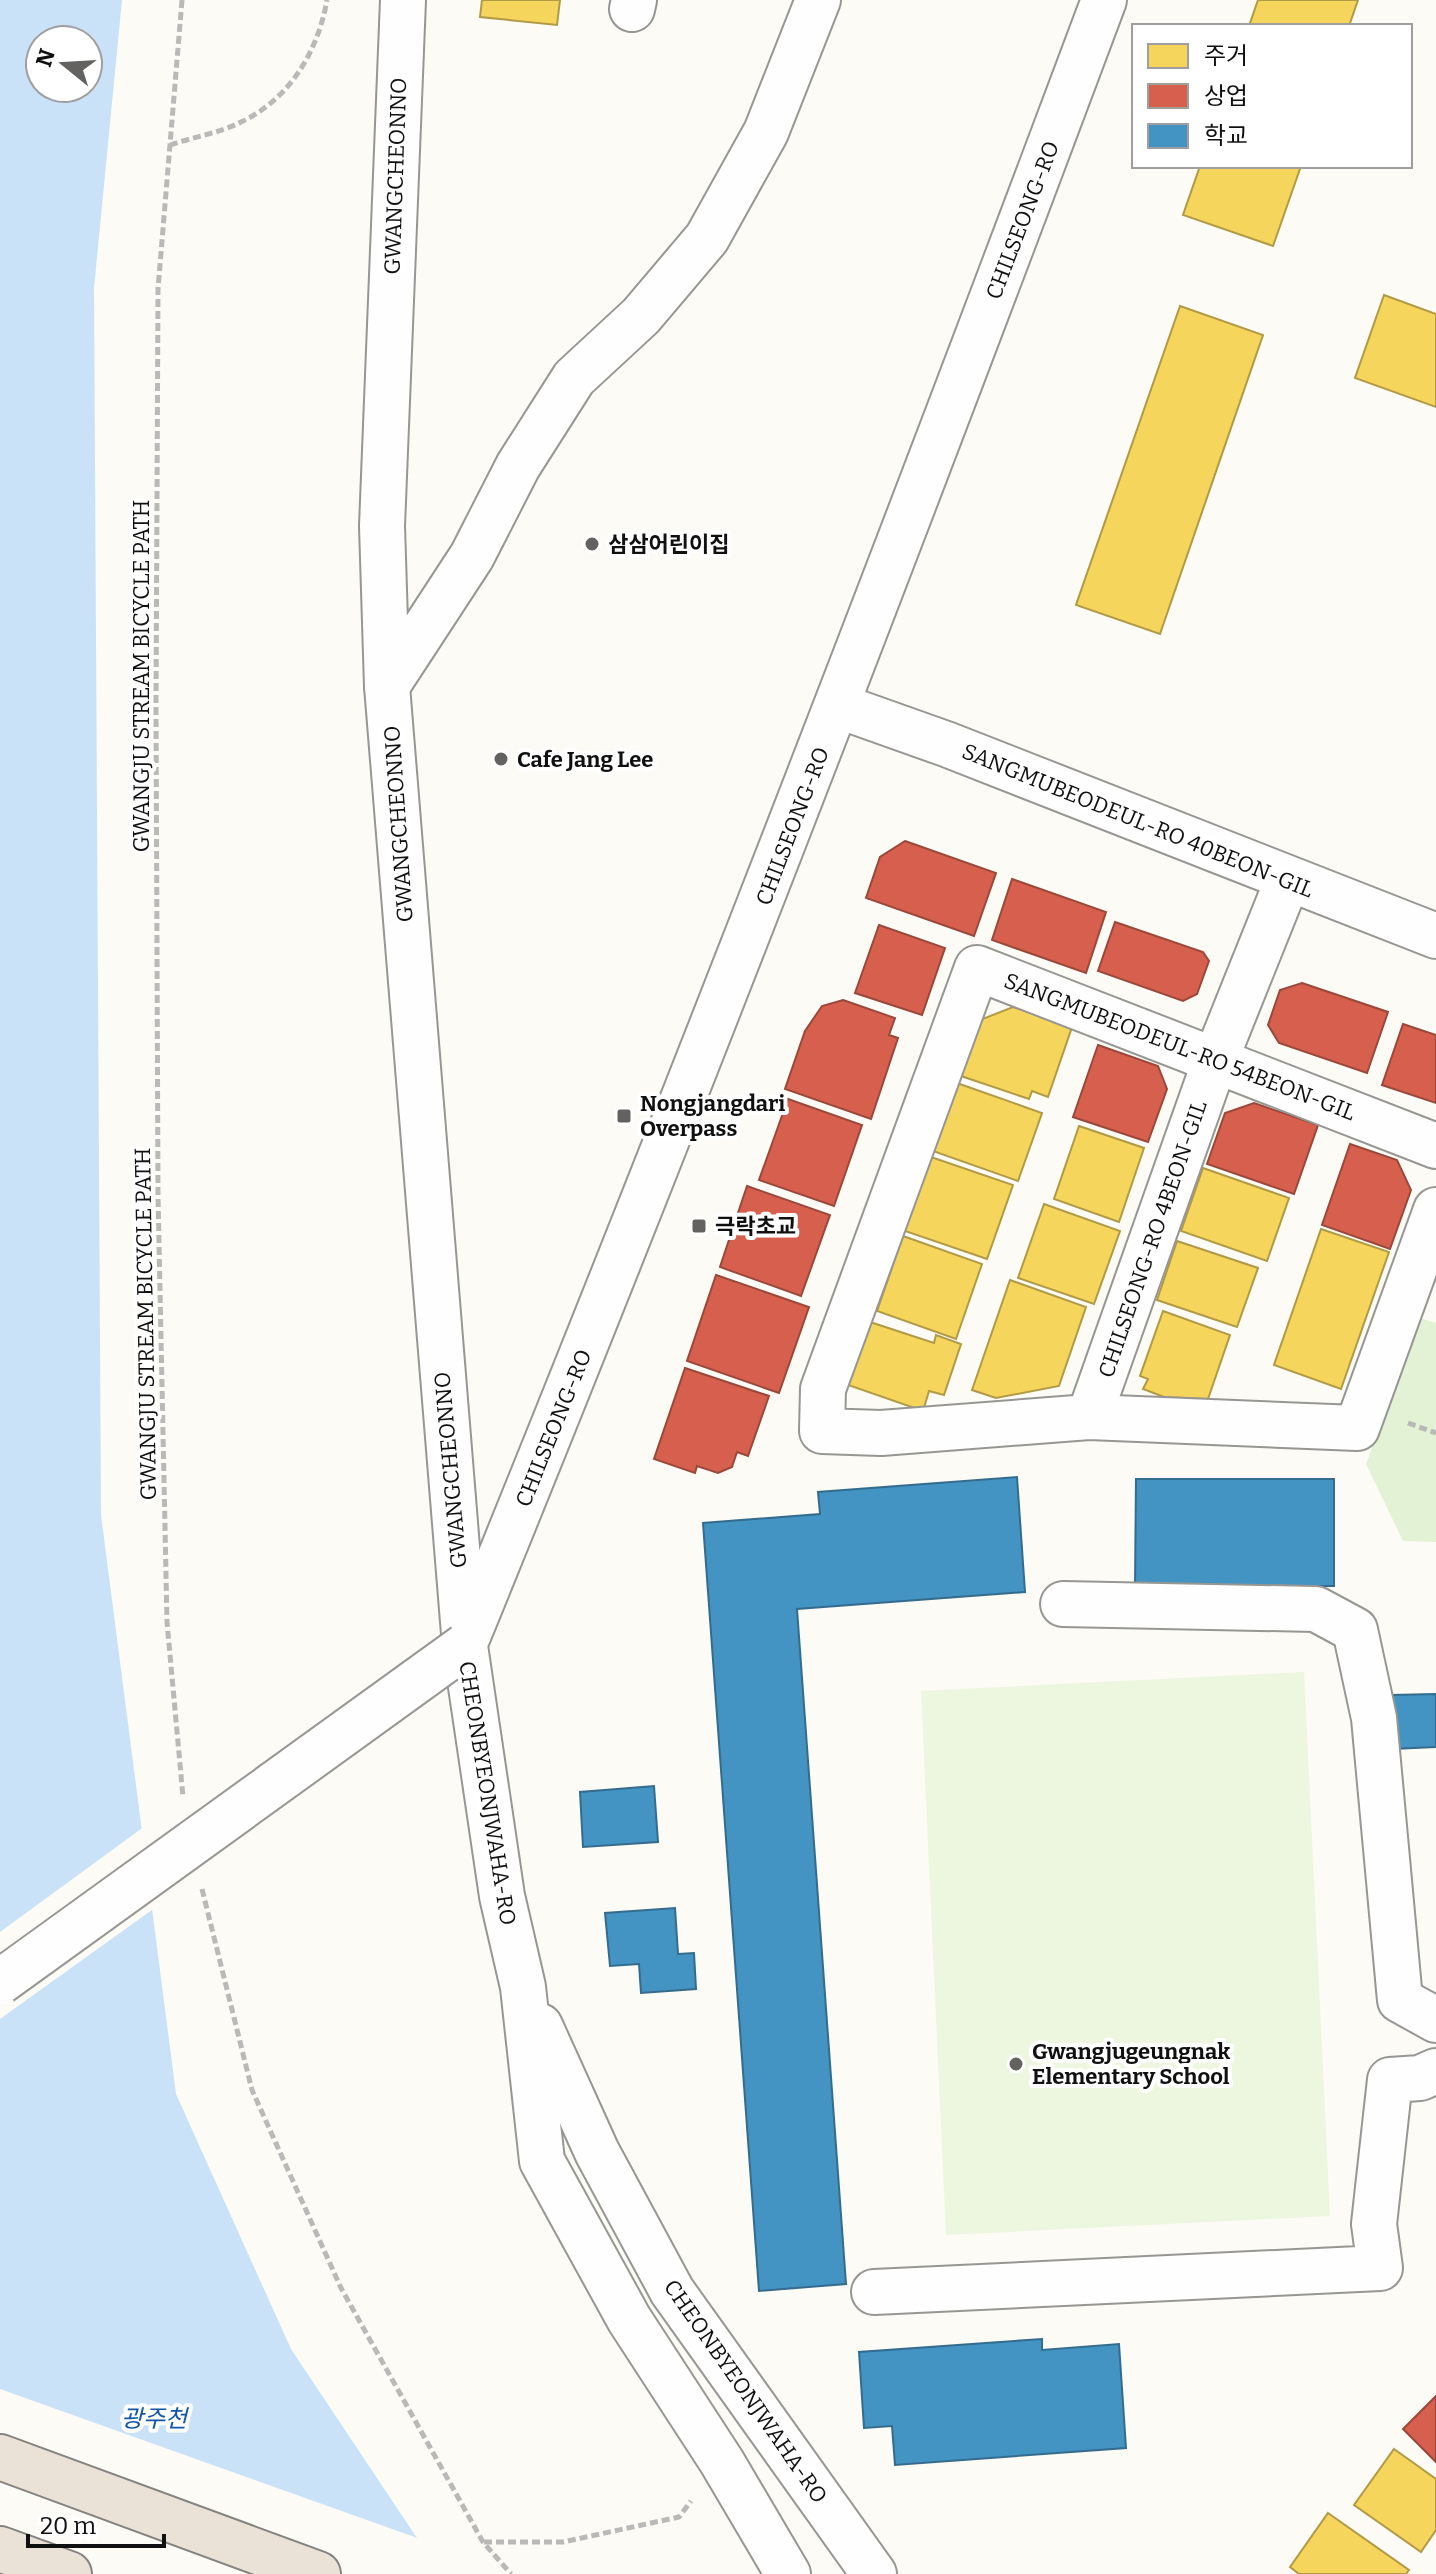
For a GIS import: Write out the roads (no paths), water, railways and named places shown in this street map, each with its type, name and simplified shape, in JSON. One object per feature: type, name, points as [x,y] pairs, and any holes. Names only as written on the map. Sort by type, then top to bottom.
[{"type":"highway","points":[[0,2457],[318,2574]]},
{"type":"highway","points":[[0,2549],[69,2574]]},
{"type":"street","name":"GWANGCHEONNO","points":[[403,0],[382,526],[387,686],[465,1646]]},
{"type":"street","points":[[387,686],[472,556],[518,466],[574,378],[641,316],[707,238],[766,132],[818,0]]},
{"type":"street","name":"CHILSEONG-RO","points":[[465,1646],[672,1135],[839,706],[1104,0]]},
{"type":"street","name":"SANGMUBEODEUL-RO 40BEON-GIL","points":[[839,706],[946,744],[1436,936]]},
{"type":"street","name":"CHILSEONG-RO 4BEON-GIL","points":[[1089,1417],[1215,1061],[1288,879]]},
{"type":"street","name":"SANGMUBEODEUL-RO 54BEON-GIL","points":[[1089,1417],[881,1433],[822,1431],[823,1389],[977,968],[1436,1146]]},
{"type":"street","points":[[1089,1417],[1357,1428],[1436,1210]]},
{"type":"street","points":[[1063,1604],[1316,1609],[1355,1630],[1374,1718],[1400,2000],[1436,2020]]},
{"type":"street","points":[[0,1982],[465,1646]]},
{"type":"street","name":"CHEONBYEONJWAHA-RO","points":[[465,1646],[502,1896],[523,1987],[542,2161],[629,2319],[722,2462],[788,2574]]},
{"type":"street","name":"CHEONBYEONJWAHA-RO","points":[[523,1987],[597,2152],[672,2291],[874,2574]]},
{"type":"street","points":[[874,2292],[1380,2268],[1374,2224],[1390,2080],[1420,2078],[1436,2071]]},
{"type":"water","name":"광주천","points":[[0,0],[122,0],[94,288],[101,1515],[176,2094],[291,2349],[441,2574],[0,2478]]},
{"type":"place","name":"삼삼어린이집","points":[[592,544]]},
{"type":"place","name":"Cafe Jang Lee","points":[[501,759]]},
{"type":"place","name":"Nongjangdari Overpass","points":[[624,1116]]},
{"type":"place","name":"극락초교","points":[[699,1226]]},
{"type":"place","name":"Gwangjugeungnak Elementary School","points":[[1016,2064]]}]
